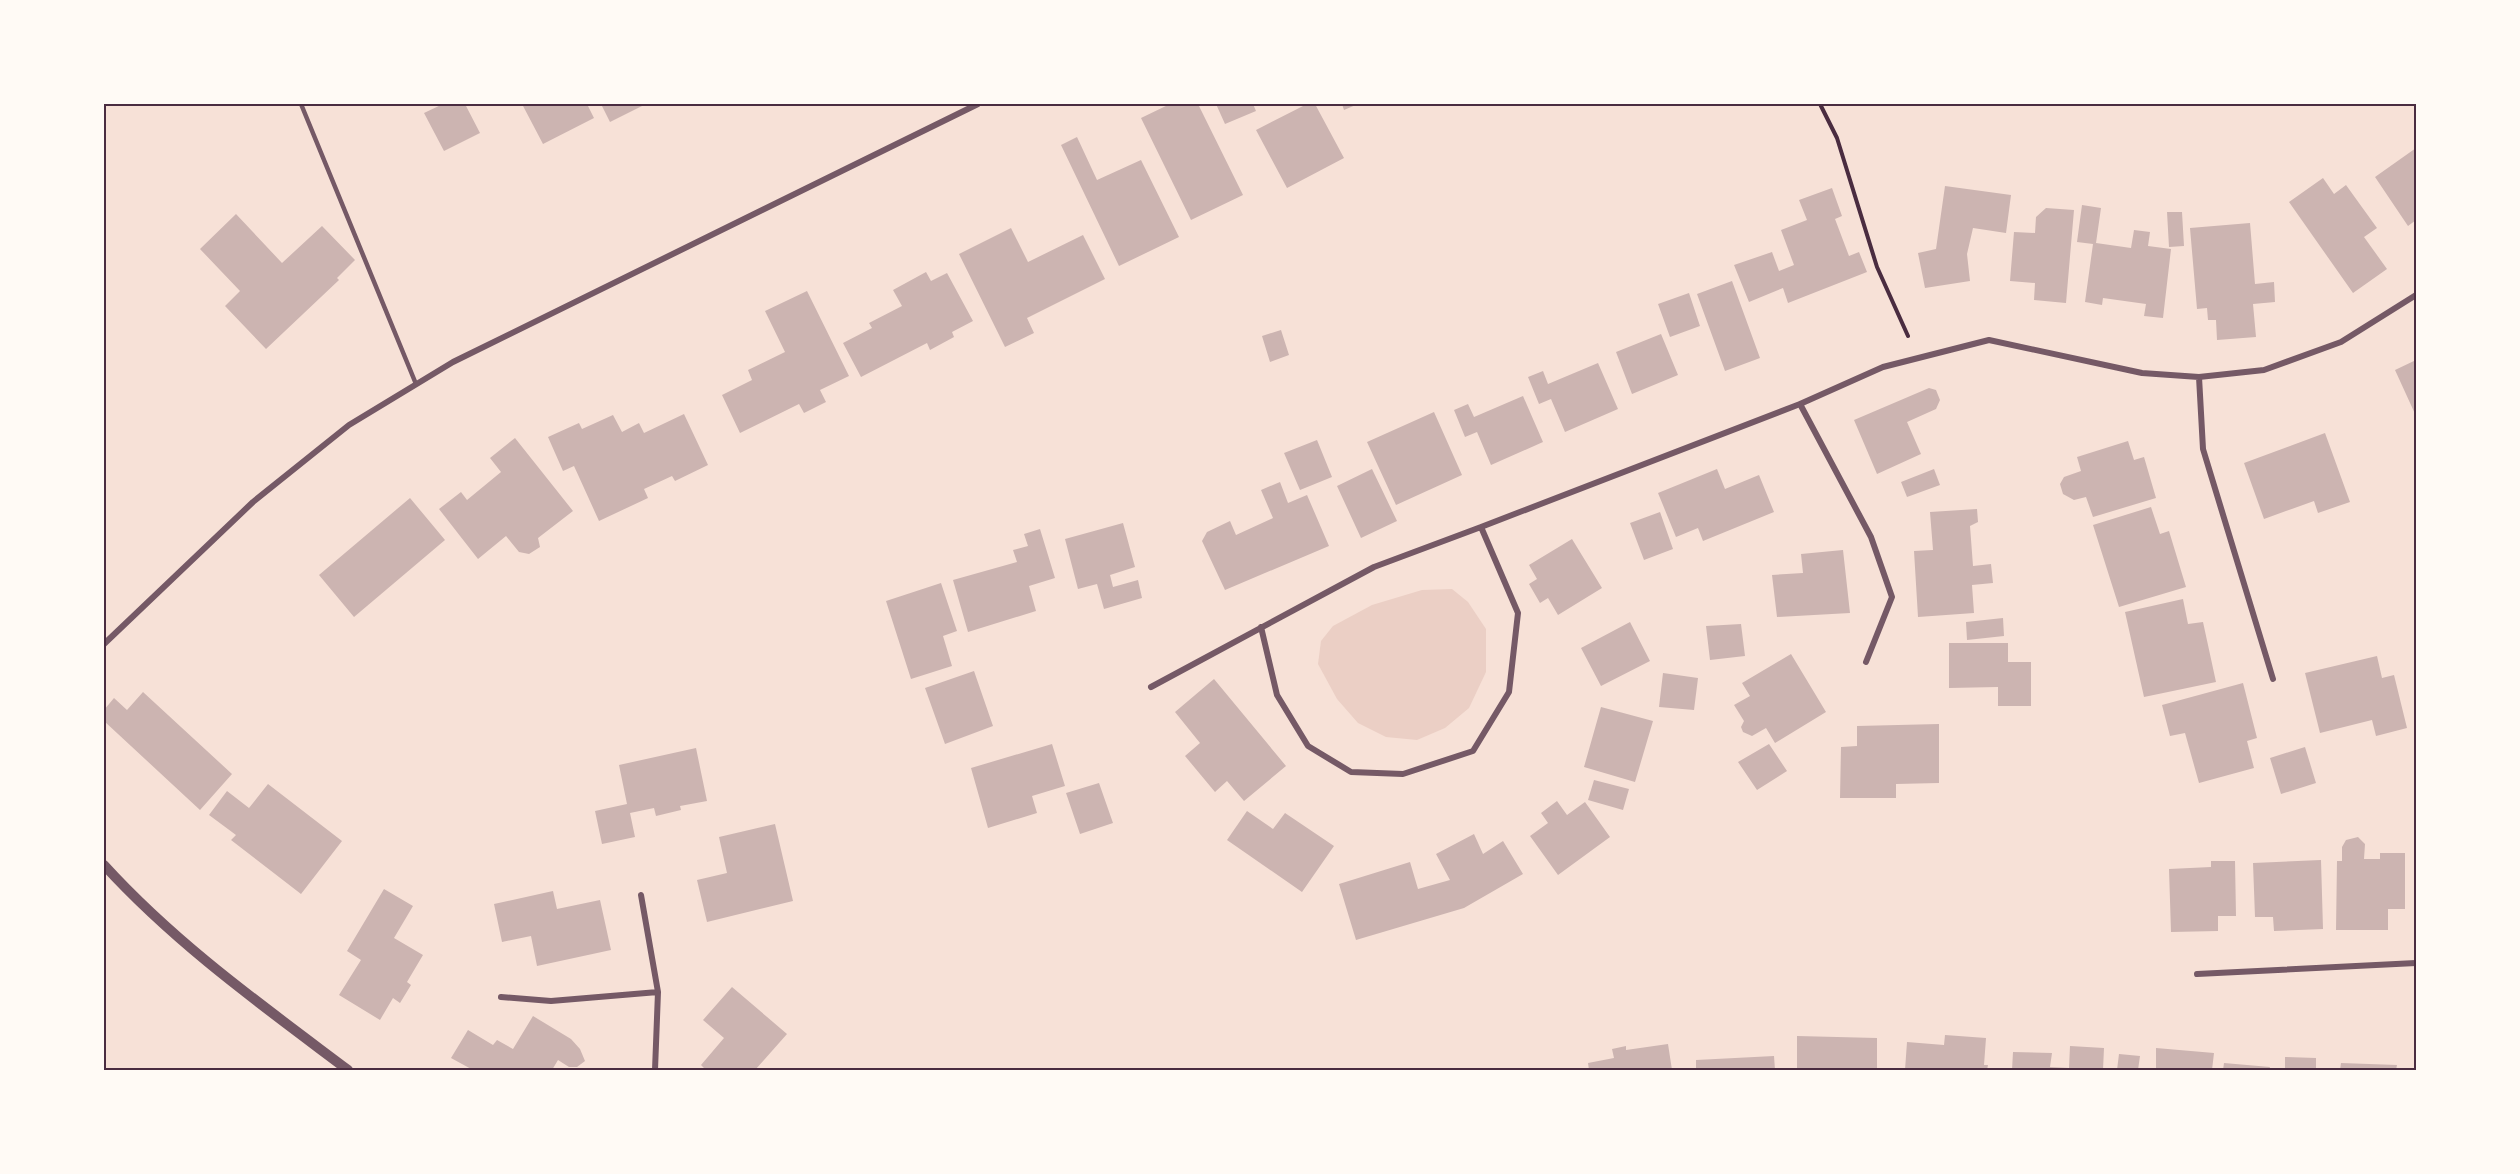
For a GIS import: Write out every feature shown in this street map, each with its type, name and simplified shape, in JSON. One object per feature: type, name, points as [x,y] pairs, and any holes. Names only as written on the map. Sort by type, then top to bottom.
[{"type":"street","points":[[104,644],[253,502],[349,425],[468,355],[978,104]]},
{"type":"street","points":[[1151,687],[1374,567],[1800,404],[1883,368],[1989,340],[2142,374],[2199,377],[2264,370],[2341,342],[2416,295]]},
{"type":"street","points":[[2199,377],[2203,449],[2273,680]]},
{"type":"street","points":[[1800,404],[1871,537],[1892,597],[1866,662]]},
{"type":"street","points":[[1261,627],[1277,695],[1308,746],[1351,772],[1403,774],[1473,751],[1509,692],[1518,613],[1481,527]]},
{"type":"street","points":[[104,865],[139,903],[205,962],[348,1071]]},
{"type":"street","points":[[641,895],[658,992],[655,1071]]},
{"type":"street","points":[[2197,974],[2416,963]]},
{"type":"street","points":[[501,997],[551,1001],[658,992]]},
{"type":"lane","points":[[301,104],[416,384]]},
{"type":"path","points":[[1820,104],[1837,138],[1877,267],[1918,359]]},
{"type":"shaded area","points":[[1452,589],[1468,602],[1486,629],[1486,672],[1469,708],[1445,728],[1417,740],[1386,737],[1358,723],[1337,699],[1318,664],[1321,641],[1333,626],[1372,605],[1422,590]]},
{"type":"building","points":[[443,104],[465,104],[480,133],[444,151],[424,113]]},
{"type":"building","points":[[522,104],[587,104],[594,118],[543,144]]},
{"type":"building","points":[[601,104],[646,104],[610,122]]},
{"type":"building","points":[[1170,104],[1198,104],[1243,195],[1191,220],[1141,118]]},
{"type":"building","points":[[1216,104],[1253,104],[1256,111],[1225,124]]},
{"type":"building","points":[[1307,104],[1315,104],[1344,158],[1287,188],[1256,130]]},
{"type":"building","points":[[1342,104],[1358,104],[1344,110]]},
{"type":"building","points":[[1077,137],[1097,180],[1141,160],[1179,237],[1119,266],[1061,145]]},
{"type":"building","points":[[2416,148],[2416,220],[2408,226],[2375,177]]},
{"type":"building","points":[[2323,178],[2334,194],[2346,185],[2377,228],[2364,237],[2387,269],[2353,293],[2289,202]]},
{"type":"building","points":[[1945,186],[2011,195],[2006,233],[1973,228],[1967,254],[1970,281],[1925,288],[1918,253],[1936,249]]},
{"type":"building","points":[[1832,188],[1842,216],[1835,219],[1849,256],[1859,252],[1867,272],[1788,303],[1783,288],[1749,302],[1734,265],[1772,252],[1779,271],[1794,265],[1781,230],[1807,220],[1799,200]]},
{"type":"building","points":[[2082,205],[2101,208],[2096,243],[2131,248],[2134,230],[2150,232],[2148,246],[2171,249],[2163,318],[2144,316],[2146,304],[2103,298],[2102,305],[2085,302],[2093,244],[2077,242]]},
{"type":"building","points":[[2046,208],[2074,210],[2066,303],[2034,300],[2035,283],[2010,281],[2014,232],[2035,233],[2036,217]]},
{"type":"building","points":[[2167,212],[2182,212],[2184,246],[2169,247]]},
{"type":"building","points":[[236,214],[282,263],[322,226],[355,260],[337,278],[339,280],[266,349],[225,306],[240,291],[200,249]]},
{"type":"building","points":[[2250,223],[2255,284],[2274,282],[2275,302],[2253,304],[2256,337],[2217,340],[2216,320],[2208,320],[2207,308],[2197,309],[2190,228]]},
{"type":"building","points":[[1011,228],[1028,262],[1083,235],[1105,279],[1027,318],[1034,333],[1005,347],[959,254]]},
{"type":"building","points":[[926,272],[931,281],[947,273],[973,321],[952,332],[954,337],[930,350],[927,343],[861,377],[843,343],[872,328],[869,323],[902,306],[893,290]]},
{"type":"building","points":[[1732,281],[1760,358],[1725,371],[1697,294]]},
{"type":"building","points":[[807,291],[849,376],[820,390],[826,402],[804,413],[799,404],[740,433],[722,395],[752,380],[748,370],[785,352],[765,311]]},
{"type":"building","points":[[1689,293],[1700,326],[1670,337],[1658,304]]},
{"type":"building","points":[[1281,330],[1289,355],[1270,362],[1262,336]]},
{"type":"building","points":[[1661,334],[1678,375],[1632,394],[1616,352]]},
{"type":"building","points":[[2416,360],[2416,416],[2395,370]]},
{"type":"building","points":[[1598,363],[1618,409],[1565,432],[1551,399],[1539,404],[1528,377],[1543,371],[1548,384]]},
{"type":"building","points":[[1929,388],[1936,390],[1940,400],[1936,409],[1907,422],[1921,454],[1877,474],[1854,420]]},
{"type":"building","points":[[1523,396],[1543,442],[1491,465],[1477,432],[1465,437],[1454,410],[1468,404],[1474,417]]},
{"type":"building","points":[[1434,412],[1462,475],[1396,505],[1367,442]]},
{"type":"building","points":[[684,414],[708,465],[675,481],[672,476],[644,489],[648,498],[599,521],[574,466],[563,471],[548,437],[579,423],[582,429],[613,415],[622,432],[639,423],[644,433]]},
{"type":"building","points":[[2325,433],[2350,502],[2318,513],[2314,501],[2264,519],[2244,463]]},
{"type":"building","points":[[515,438],[573,511],[538,538],[540,547],[529,554],[519,552],[506,536],[478,559],[439,509],[461,492],[467,500],[501,472],[490,458]]},
{"type":"building","points":[[1317,440],[1332,477],[1300,490],[1284,453]]},
{"type":"building","points":[[2128,441],[2134,460],[2144,457],[2156,498],[2093,517],[2086,497],[2074,500],[2063,494],[2060,484],[2064,477],[2081,471],[2077,457]]},
{"type":"building","points":[[1372,469],[1397,521],[1361,538],[1337,486]]},
{"type":"building","points":[[1717,469],[1725,489],[1759,475],[1774,512],[1703,541],[1698,528],[1676,537],[1658,493]]},
{"type":"building","points":[[1934,469],[1940,485],[1907,497],[1901,482]]},
{"type":"building","points":[[1280,482],[1288,503],[1307,495],[1329,546],[1225,590],[1202,541],[1207,532],[1230,521],[1236,535],[1273,518],[1261,490]]},
{"type":"building","points":[[410,498],[445,540],[354,617],[319,575]]},
{"type":"building","points":[[2151,507],[2160,534],[2169,531],[2186,587],[2119,607],[2093,525]]},
{"type":"building","points":[[1977,509],[1978,522],[1970,526],[1973,566],[1991,564],[1993,583],[1972,585],[1974,613],[1918,617],[1914,551],[1933,550],[1930,512]]},
{"type":"building","points":[[1660,512],[1673,549],[1644,560],[1630,523]]},
{"type":"building","points":[[1123,523],[1135,567],[1110,575],[1113,587],[1138,580],[1142,598],[1104,609],[1097,584],[1078,589],[1065,539]]},
{"type":"building","points":[[1040,529],[1055,578],[1029,586],[1036,611],[968,632],[953,580],[1017,562],[1013,550],[1028,546],[1024,534]]},
{"type":"building","points":[[1572,539],[1602,588],[1558,615],[1548,598],[1540,603],[1529,584],[1537,579],[1529,565]]},
{"type":"building","points":[[1843,550],[1850,613],[1777,617],[1772,575],[1803,573],[1801,554]]},
{"type":"building","points":[[941,583],[957,631],[943,636],[952,666],[911,679],[886,601]]},
{"type":"building","points":[[2183,599],[2188,624],[2203,622],[2216,682],[2144,697],[2125,612]]},
{"type":"building","points":[[2003,618],[2004,636],[1967,640],[1966,622]]},
{"type":"building","points":[[1630,622],[1650,661],[1601,686],[1581,648]]},
{"type":"building","points":[[1741,624],[1745,656],[1710,660],[1706,626]]},
{"type":"building","points":[[1949,643],[2008,643],[2008,662],[2031,662],[2031,706],[1998,706],[1998,687],[1949,688]]},
{"type":"building","points":[[1791,654],[1826,712],[1775,743],[1766,728],[1752,736],[1743,732],[1741,727],[1744,721],[1734,705],[1750,696],[1742,683]]},
{"type":"building","points":[[2377,656],[2382,678],[2394,675],[2407,728],[2376,736],[2372,720],[2320,733],[2305,673]]},
{"type":"building","points":[[974,671],[993,726],[945,744],[925,688]]},
{"type":"building","points":[[1663,673],[1698,678],[1694,710],[1659,707]]},
{"type":"building","points":[[1214,679],[1286,766],[1244,801],[1227,781],[1215,792],[1185,756],[1200,743],[1175,712]]},
{"type":"building","points":[[2243,683],[2257,738],[2247,741],[2254,768],[2199,783],[2185,733],[2170,736],[2162,705]]},
{"type":"building","points":[[143,692],[232,774],[200,810],[104,721],[104,710],[114,698],[127,710]]},
{"type":"building","points":[[1601,707],[1653,721],[1635,782],[1584,767]]},
{"type":"building","points":[[1939,724],[1939,783],[1896,784],[1896,798],[1840,798],[1841,747],[1857,746],[1857,726]]},
{"type":"building","points":[[1052,744],[1065,786],[1032,796],[1037,813],[988,828],[971,768]]},
{"type":"building","points":[[1769,744],[1787,771],[1757,790],[1738,762]]},
{"type":"building","points":[[2305,747],[2316,783],[2281,794],[2270,758]]},
{"type":"building","points":[[696,748],[707,801],[680,806],[681,810],[656,816],[654,808],[630,813],[635,837],[602,844],[595,811],[627,804],[619,765]]},
{"type":"building","points":[[1594,780],[1629,789],[1623,810],[1588,800]]},
{"type":"building","points":[[1099,783],[1113,823],[1080,834],[1066,793]]},
{"type":"building","points":[[268,784],[342,841],[301,894],[231,840],[236,835],[209,815],[227,791],[249,808]]},
{"type":"building","points":[[1557,801],[1567,815],[1585,802],[1610,837],[1558,875],[1530,836],[1548,823],[1541,813]]},
{"type":"building","points":[[1247,811],[1273,829],[1285,813],[1334,846],[1302,892],[1227,840]]},
{"type":"building","points":[[775,824],[793,901],[707,922],[697,880],[727,873],[719,837]]},
{"type":"building","points":[[1474,834],[1483,854],[1503,841],[1523,874],[1464,908],[1356,940],[1339,884],[1410,862],[1418,889],[1450,880],[1436,854]]},
{"type":"building","points":[[2358,837],[2365,844],[2364,859],[2380,859],[2380,853],[2405,853],[2405,909],[2388,909],[2388,930],[2336,930],[2337,861],[2342,861],[2342,847],[2346,840]]},
{"type":"building","points":[[2321,860],[2323,929],[2274,931],[2273,917],[2255,917],[2253,863]]},
{"type":"building","points":[[2211,861],[2235,861],[2236,916],[2218,916],[2218,931],[2171,932],[2169,869],[2211,867]]},
{"type":"building","points":[[384,889],[413,906],[394,938],[423,955],[407,982],[411,985],[400,1003],[393,998],[380,1020],[339,995],[361,960],[347,951]]},
{"type":"building","points":[[553,891],[557,909],[600,900],[611,950],[537,966],[531,936],[502,942],[494,904]]},
{"type":"building","points":[[732,987],[787,1034],[755,1070],[706,1070],[701,1065],[724,1038],[703,1020]]},
{"type":"building","points":[[533,1016],[571,1039],[580,1049],[585,1061],[577,1067],[569,1067],[558,1060],[552,1070],[473,1070],[451,1058],[468,1030],[493,1045],[497,1040],[513,1049]]},
{"type":"building","points":[[1945,1035],[1986,1038],[1984,1065],[1988,1065],[1987,1070],[1905,1070],[1907,1042],[1944,1045]]},
{"type":"building","points":[[1797,1036],[1877,1038],[1877,1070],[1797,1070]]},
{"type":"building","points":[[1668,1044],[1672,1070],[1589,1070],[1588,1063],[1614,1058],[1612,1049],[1626,1046],[1626,1050]]},
{"type":"building","points":[[2070,1046],[2104,1048],[2103,1070],[2012,1070],[2013,1052],[2052,1053],[2050,1067],[2069,1068]]},
{"type":"building","points":[[2156,1048],[2214,1053],[2212,1070],[2156,1070]]},
{"type":"building","points":[[2119,1054],[2140,1056],[2138,1070],[2117,1070]]},
{"type":"building","points":[[1774,1056],[1775,1070],[1696,1070],[1696,1060]]},
{"type":"building","points":[[2285,1057],[2316,1058],[2316,1070],[2285,1070]]},
{"type":"building","points":[[2224,1063],[2270,1067],[2269,1070],[2223,1070]]},
{"type":"building","points":[[2341,1063],[2397,1065],[2396,1070],[2340,1070]]}]
